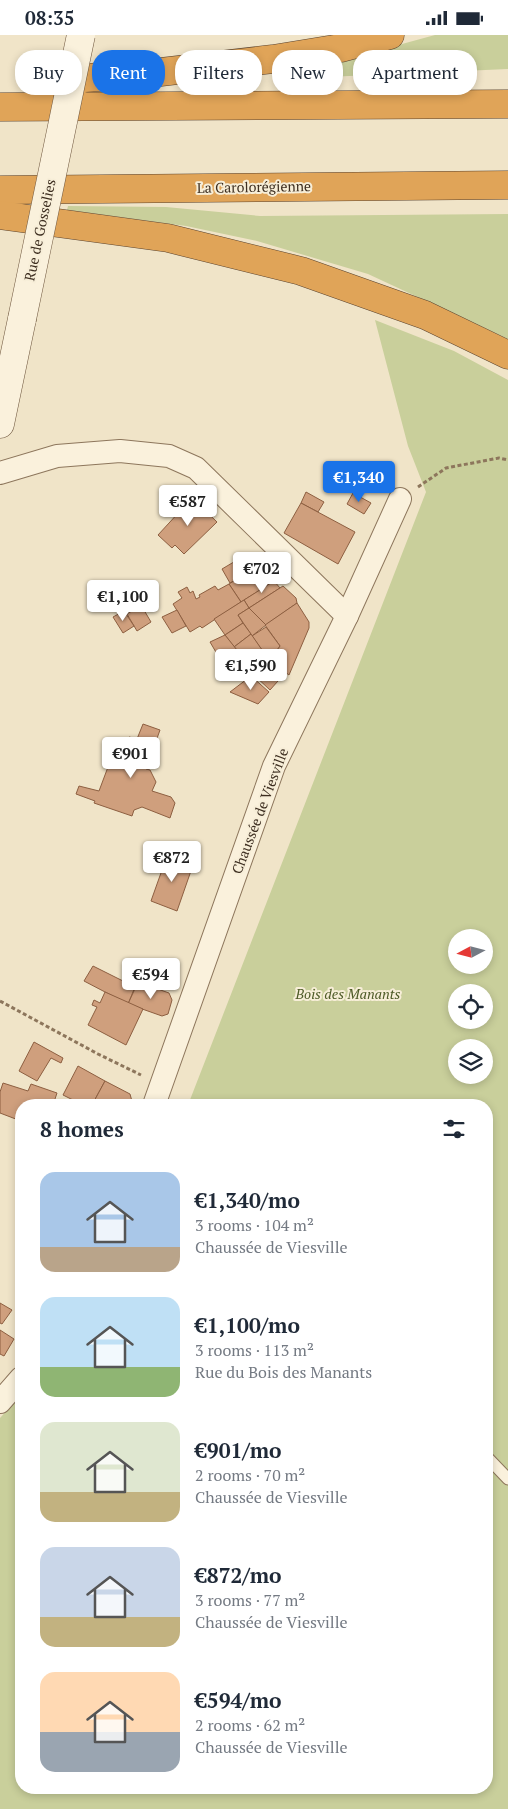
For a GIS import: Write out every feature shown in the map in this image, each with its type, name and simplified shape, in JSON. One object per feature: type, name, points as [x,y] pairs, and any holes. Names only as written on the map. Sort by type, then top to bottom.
[{"type":"highway","points":[[12,107],[84,78],[135,75],[273,59],[341,48],[390,35]]},
{"type":"highway","points":[[12,107],[508,104]]},
{"type":"highway","name":"La Carolorégienne","points":[[0,190],[508,185]]},
{"type":"highway","points":[[0,215],[168,238],[301,271],[425,315],[508,355]]},
{"type":"street","name":"Rue de Gosselies","points":[[0,424],[81,35]]},
{"type":"street","points":[[0,473],[57,457],[120,451],[169,456],[196,468],[347,616]]},
{"type":"street","name":"Chaussée de Viesville","points":[[158,1095],[274,766],[347,616],[400,499]]},
{"type":"street","points":[[0,1402],[15,1386]]},
{"type":"lane","points":[[493,1463],[508,1479]]},
{"type":"path","points":[[400,499],[446,468],[499,458],[508,460]]},
{"type":"path","points":[[0,1001],[98,1054],[158,1095]]},
{"type":"green space","points":[[435,35],[508,35],[508,69],[477,70],[477,50],[380,50]]},
{"type":"green space","points":[[353,57],[353,76],[343,76],[343,60]]},
{"type":"green space","points":[[68,206],[166,207],[260,216],[508,214],[508,339],[368,274],[257,241],[186,226],[67,210]]},
{"type":"green space","name":"Bois des Manants","points":[[375,320],[454,351],[508,380],[508,1809],[0,1809],[0,1418],[15,1402],[15,1794],[493,1794],[493,1099],[190,1099],[426,492],[408,446]]},
{"type":"building","points":[[306,492],[324,502],[318,512],[301,503]]},
{"type":"building","points":[[353,493],[371,503],[364,514],[347,504]]},
{"type":"building","points":[[192,498],[217,522],[184,554],[175,545],[172,548],[158,535]]},
{"type":"building","points":[[301,503],[355,532],[338,564],[284,533]]},
{"type":"building","points":[[249,553],[260,565],[230,583],[222,569]]},
{"type":"building","points":[[260,565],[276,580],[241,602],[229,584]]},
{"type":"building","points":[[274,581],[280,588],[249,608],[244,600]]},
{"type":"building","points":[[229,584],[241,602],[202,628],[200,626],[190,632],[173,604],[182,598],[178,592],[187,587],[190,593],[193,591],[196,599],[200,597],[199,595],[215,586],[218,590]]},
{"type":"building","points":[[283,586],[296,598],[297,603],[266,625],[249,608]]},
{"type":"building","points":[[244,600],[249,608],[238,615],[243,623],[225,635],[214,619]]},
{"type":"building","points":[[297,603],[309,622],[309,628],[289,675],[269,660],[280,646],[265,625]]},
{"type":"building","points":[[141,605],[151,622],[137,631],[127,614]]},
{"type":"building","points":[[249,608],[266,625],[252,636],[238,615]]},
{"type":"building","points":[[177,610],[186,626],[172,633],[162,617]]},
{"type":"building","points":[[124,611],[134,626],[123,633],[113,617]]},
{"type":"building","points":[[243,623],[251,634],[234,647],[225,635]]},
{"type":"building","points":[[266,627],[280,646],[269,660],[252,636]]},
{"type":"building","points":[[251,634],[269,660],[286,672],[270,690],[254,675],[234,647]]},
{"type":"building","points":[[225,635],[237,650],[228,657],[220,659],[210,642]]},
{"type":"building","points":[[237,650],[249,668],[241,675],[228,657]]},
{"type":"building","points":[[251,676],[269,692],[258,704],[230,692]]},
{"type":"building","points":[[143,724],[160,730],[146,769],[150,770],[156,782],[152,791],[171,797],[175,803],[170,818],[142,807],[134,810],[132,816],[94,803],[95,801],[76,794],[79,786],[99,791],[114,751],[116,752],[119,743],[126,745],[129,737],[137,739]]},
{"type":"building","points":[[167,856],[193,865],[177,911],[151,901]]},
{"type":"building","points":[[93,966],[135,987],[128,1004],[84,981]]},
{"type":"building","points":[[138,982],[169,993],[172,1000],[168,1014],[162,1016],[128,1004]]},
{"type":"building","points":[[105,992],[143,1009],[126,1045],[88,1025],[97,1007],[92,1005],[94,1000],[100,1003]]},
{"type":"building","points":[[34,1042],[63,1058],[61,1063],[51,1058],[37,1081],[19,1071]]},
{"type":"building","points":[[78,1066],[105,1081],[95,1099],[71,1099],[63,1095]]},
{"type":"building","points":[[105,1081],[130,1094],[131,1099],[95,1099]]},
{"type":"building","points":[[3,1083],[28,1091],[31,1084],[57,1093],[55,1099],[15,1099],[15,1119],[0,1113],[0,1092]]},
{"type":"building","points":[[0,1303],[12,1310],[2,1324],[0,1323]]},
{"type":"building","points":[[0,1330],[14,1339],[4,1356],[0,1354]]}]
